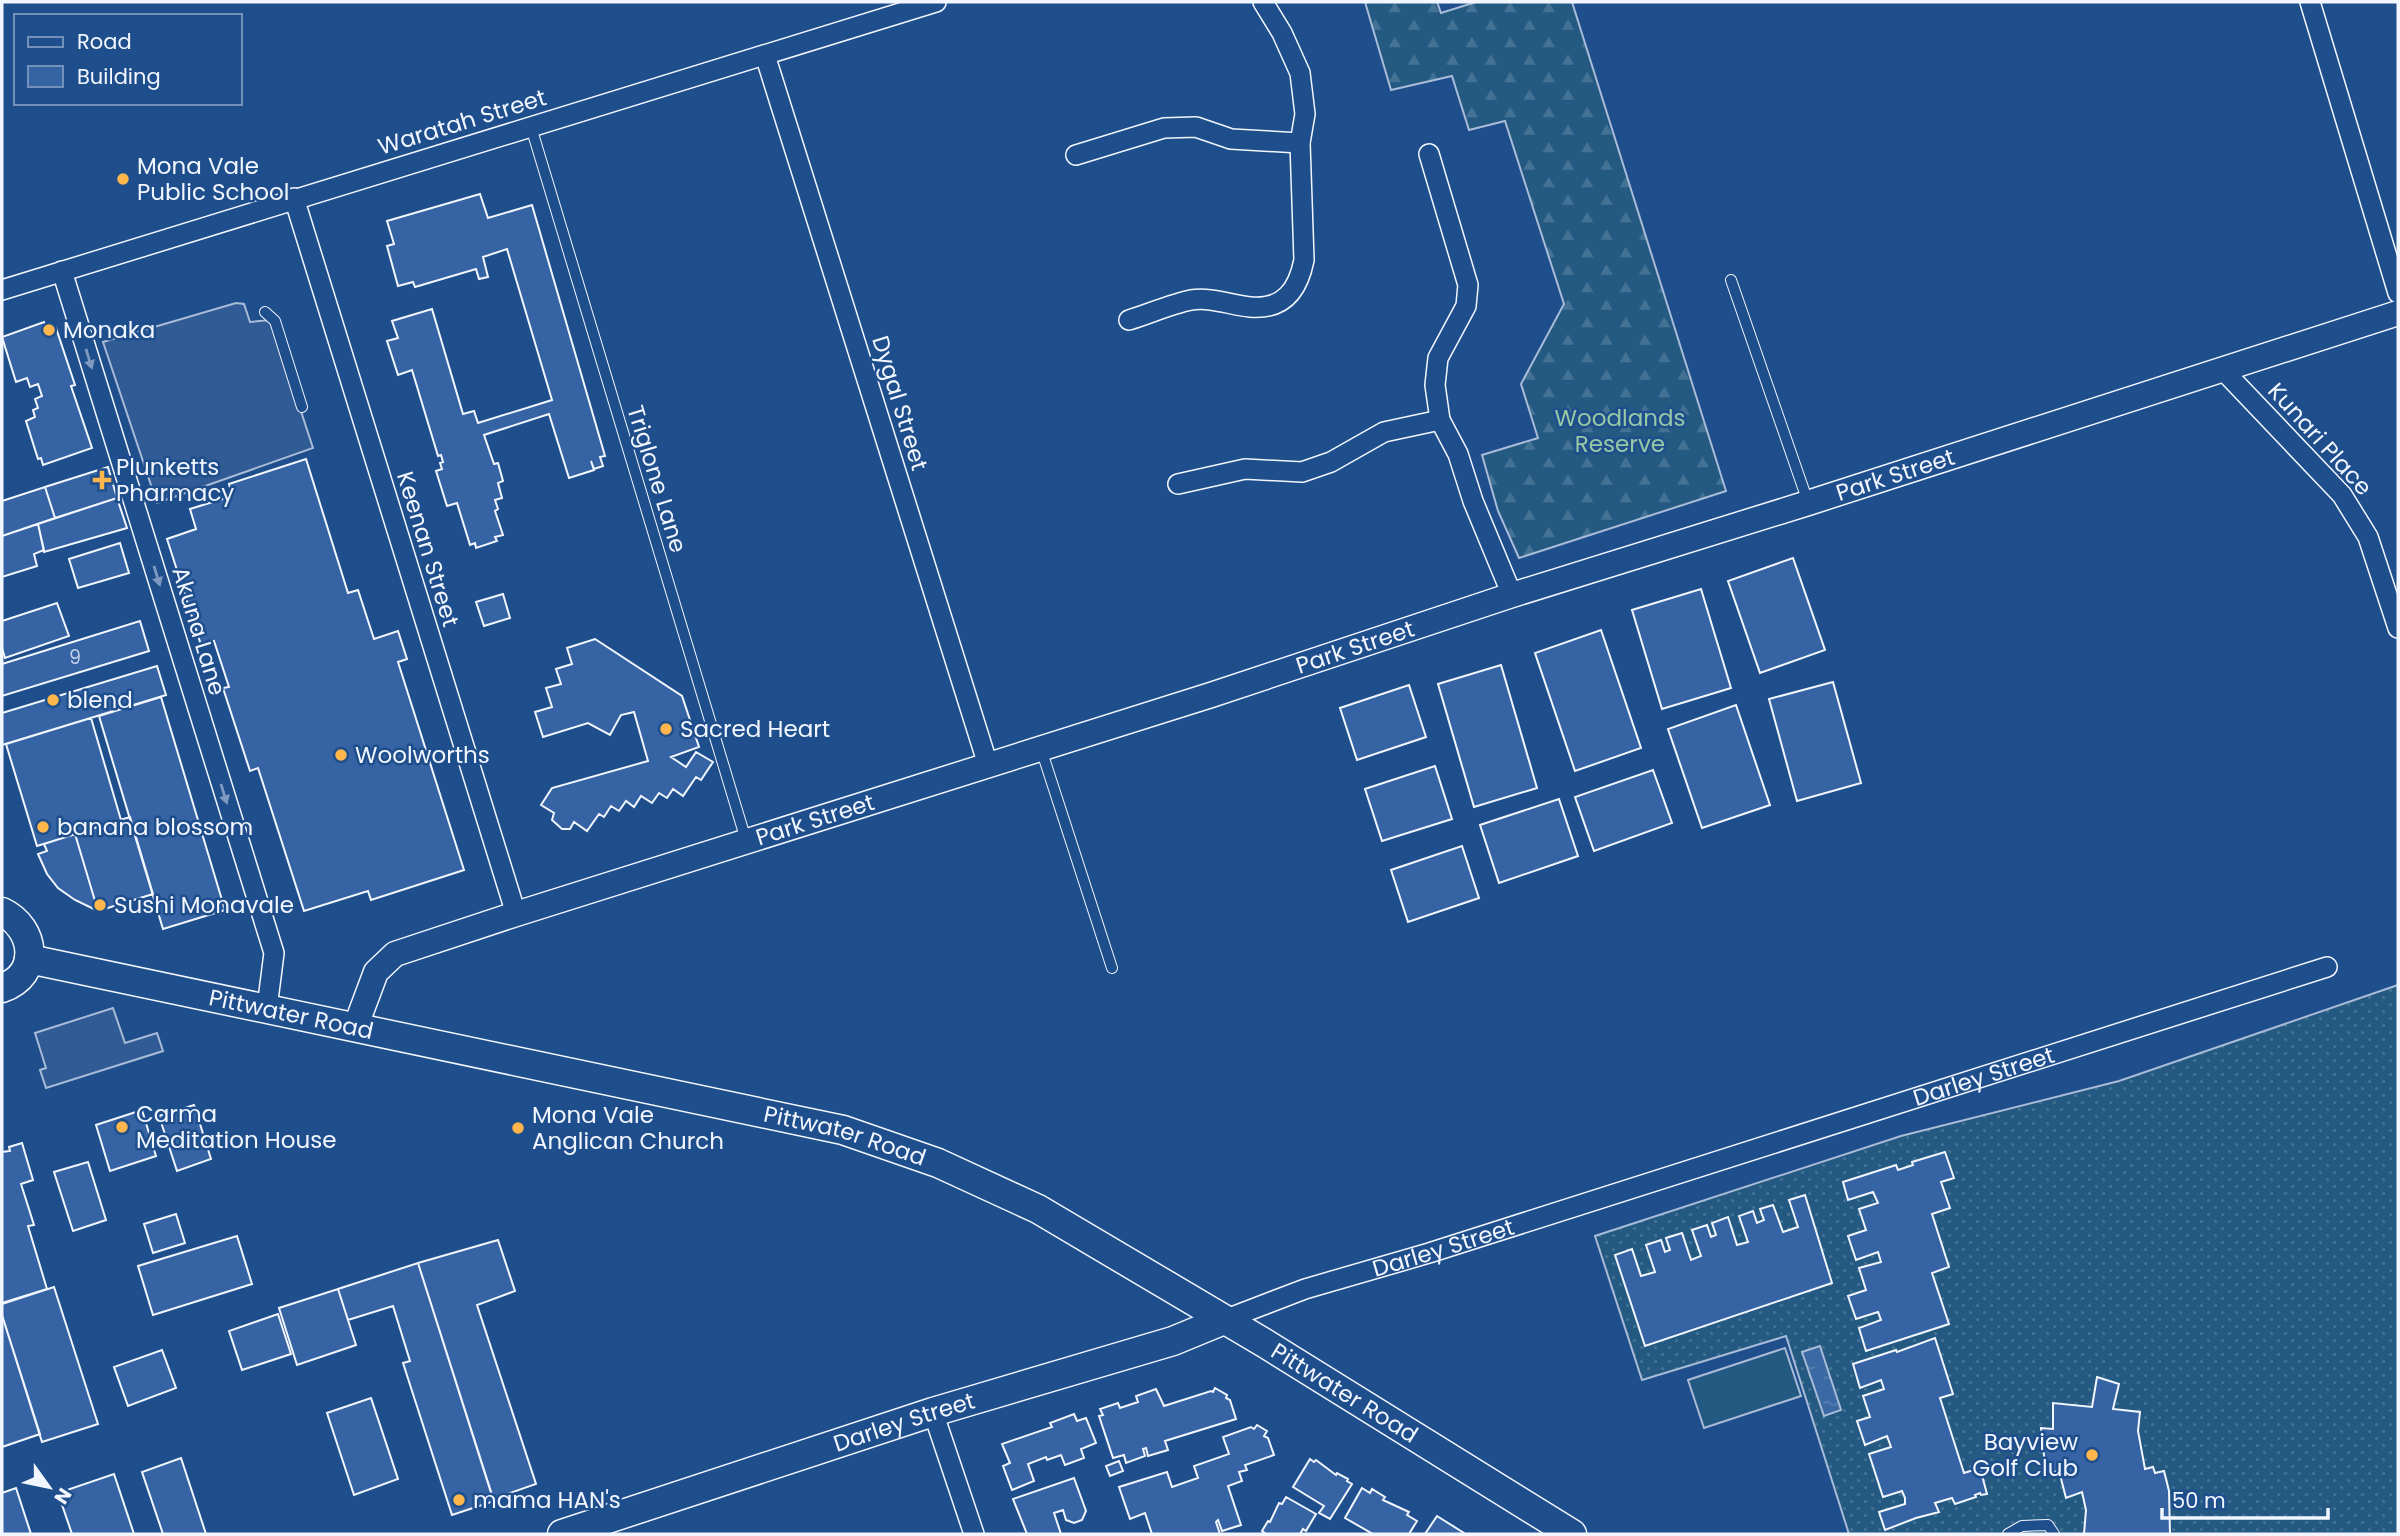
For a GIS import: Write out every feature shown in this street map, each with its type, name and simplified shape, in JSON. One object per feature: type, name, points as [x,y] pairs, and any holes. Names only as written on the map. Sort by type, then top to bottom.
[{"type":"main road","points":[[2,912],[20,924],[30,947],[29,959],[16,980],[2,988]]},
{"type":"main road","name":"Pittwater Road","points":[[29,959],[843,1130],[938,1163],[1038,1209],[1573,1534]]},
{"type":"main road","name":"Darley Street","points":[[562,1534],[933,1412],[1173,1341],[1224,1320]]},
{"type":"street","name":"Waratah Street","points":[[2,290],[936,2]]},
{"type":"street","points":[[1129,320],[1192,300],[1224,300],[1251,307],[1274,304],[1293,293],[1300,277],[1304,260],[1300,143],[1305,114],[1300,73],[1282,33],[1263,2]]},
{"type":"street","points":[[2310,2],[2398,293]]},
{"type":"street","name":"Dygal Street","points":[[765,55],[988,765]]},
{"type":"street","points":[[1076,155],[1164,128],[1196,127],[1231,139],[1300,143]]},
{"type":"street","points":[[1429,154],[1468,285],[1466,306],[1438,358],[1436,385],[1440,420],[1458,454],[1473,501],[1512,595]]},
{"type":"street","name":"Keenan Street","points":[[294,198],[516,914]]},
{"type":"street","name":"Akuna Lane","points":[[62,271],[274,953],[267,1008]]},
{"type":"street","name":"Park Street","points":[[355,1028],[376,972],[395,954],[2398,313]]},
{"type":"street","name":"Kunari Place","points":[[2222,369],[2342,495],[2368,537],[2398,628]]},
{"type":"street","points":[[1178,484],[1245,469],[1301,472],[1331,462],[1384,432],[1440,420]]},
{"type":"street","name":"Darley Street","points":[[1224,1320],[1305,1289],[1429,1253],[2327,967]]},
{"type":"street","points":[[933,1412],[974,1534]]},
{"type":"lane","name":"Triglone Lane","points":[[531,127],[747,842]]},
{"type":"lane","points":[[1731,280],[1808,503]]},
{"type":"lane","points":[[265,312],[275,321],[302,407]]},
{"type":"lane","points":[[1041,748],[1112,968]]},
{"type":"lane","points":[[2008,1534],[2022,1526],[2048,1525],[2054,1534]]},
{"type":"green space","name":"Woodlands Reserve","points":[[1365,2],[1437,2],[1441,13],[1476,2],[1572,2],[1726,491],[1519,558],[1498,511],[1482,455],[1538,438],[1521,384],[1564,304],[1505,121],[1469,130],[1452,76],[1391,90]]},
{"type":"green space","name":"Bayview Golf Club","points":[[2398,985],[2398,1534],[1849,1534],[1786,1336],[1642,1380],[1595,1236],[1901,1136],[2119,1081]]},
{"type":"green space","points":[[1785,1348],[1801,1396],[1704,1428],[1688,1380]]},
{"type":"shaded area","points":[[236,303],[244,304],[250,322],[271,320],[313,448],[157,503],[103,342]]},
{"type":"shaded area","points":[[113,1008],[125,1043],[157,1033],[163,1051],[46,1088],[40,1070],[46,1068],[35,1033]]},
{"type":"water","points":[[1820,1346],[1841,1410],[1824,1416],[1802,1352]]},
{"type":"building","points":[[480,194],[488,218],[532,205],[605,456],[600,457],[603,466],[594,469],[591,461],[594,470],[569,478],[549,414],[484,435],[494,464],[498,463],[503,481],[498,483],[502,498],[495,500],[498,509],[495,511],[503,535],[495,537],[497,541],[476,548],[475,543],[470,545],[457,503],[447,506],[436,471],[442,469],[440,463],[443,462],[441,455],[438,456],[412,370],[398,375],[387,341],[398,338],[392,321],[432,309],[463,414],[474,411],[478,423],[552,400],[507,249],[483,257],[488,277],[479,279],[476,269],[415,287],[413,282],[398,286],[387,246],[394,244],[387,221]]},
{"type":"building","points":[[44,322],[47,330],[56,328],[75,385],[71,386],[92,448],[43,465],[41,458],[38,459],[26,421],[35,417],[33,410],[38,408],[35,399],[42,396],[38,384],[30,387],[27,378],[16,382],[2,337]]},
{"type":"building","points":[[306,459],[348,593],[358,590],[374,639],[398,631],[407,659],[398,662],[464,870],[371,900],[368,891],[304,911],[258,768],[250,771],[223,688],[229,687],[214,641],[201,645],[167,539],[196,529],[190,509],[232,496],[229,484]]},
{"type":"building","points":[[108,467],[117,498],[55,518],[45,487]]},
{"type":"building","points":[[45,487],[55,518],[2,536],[2,501]]},
{"type":"building","points":[[117,498],[127,528],[44,552],[38,524]]},
{"type":"building","points":[[38,524],[44,550],[34,554],[37,566],[2,577],[2,536]]},
{"type":"building","points":[[120,543],[129,573],[78,588],[69,559]]},
{"type":"building","points":[[1793,558],[1825,650],[1760,673],[1728,581]]},
{"type":"building","points":[[1701,589],[1731,688],[1662,709],[1632,610]]},
{"type":"building","points":[[503,594],[510,618],[484,626],[476,602]]},
{"type":"building","points":[[57,603],[69,636],[5,658],[2,648],[2,621]]},
{"type":"building","points":[[140,621],[149,651],[2,696],[2,664]]},
{"type":"building","points":[[1601,630],[1641,748],[1575,771],[1535,653]]},
{"type":"building","name":"Sacred Heart","points":[[595,639],[682,696],[699,747],[671,757],[686,767],[696,752],[713,762],[701,780],[696,777],[683,796],[673,789],[667,798],[659,793],[652,803],[641,796],[634,807],[626,801],[619,811],[611,806],[604,817],[599,814],[587,831],[574,822],[570,829],[562,829],[552,820],[554,813],[541,805],[552,788],[648,761],[634,712],[621,715],[610,735],[588,723],[543,737],[535,712],[552,707],[546,688],[561,684],[556,669],[572,664],[567,648]]},
{"type":"building","points":[[1501,665],[1537,788],[1474,807],[1438,684]]},
{"type":"building","points":[[157,666],[166,695],[2,745],[2,713]]},
{"type":"building","points":[[1833,682],[1861,783],[1797,801],[1769,699]]},
{"type":"building","points":[[1409,685],[1426,737],[1357,760],[1340,708]]},
{"type":"building","points":[[161,697],[225,910],[163,929],[99,716]]},
{"type":"building","points":[[1736,705],[1770,805],[1702,828],[1668,729]]},
{"type":"building","points":[[91,718],[121,820],[37,846],[6,744]]},
{"type":"building","points":[[1435,766],[1452,819],[1382,841],[1365,789]]},
{"type":"building","points":[[1653,770],[1672,823],[1594,851],[1575,797]]},
{"type":"building","points":[[1559,799],[1578,856],[1499,883],[1480,825]]},
{"type":"building","points":[[130,817],[153,894],[98,911],[75,834]]},
{"type":"building","points":[[75,834],[98,911],[58,888],[47,874],[38,854],[47,851],[44,844]]},
{"type":"building","points":[[1462,846],[1479,898],[1408,922],[1391,870]]},
{"type":"building","points":[[194,1105],[211,1159],[177,1171],[159,1116]]},
{"type":"building","points":[[142,1110],[156,1156],[110,1171],[96,1125]]},
{"type":"building","points":[[22,1143],[33,1180],[21,1184],[34,1225],[28,1226],[47,1289],[2,1303],[2,1152],[10,1151],[9,1147]]},
{"type":"building","points":[[1945,1152],[1954,1178],[1941,1182],[1950,1208],[1932,1214],[1949,1267],[1932,1273],[1949,1324],[1866,1351],[1859,1328],[1881,1320],[1878,1312],[1856,1319],[1848,1296],[1866,1290],[1859,1268],[1881,1262],[1878,1252],[1856,1260],[1848,1236],[1866,1230],[1859,1209],[1878,1203],[1873,1192],[1848,1200],[1843,1182],[1896,1165],[1898,1170],[1913,1165],[1912,1162]]},
{"type":"building","points":[[88,1162],[106,1220],[73,1231],[54,1172]]},
{"type":"building","points":[[1805,1195],[1832,1283],[1645,1346],[1615,1255],[1632,1249],[1641,1276],[1655,1272],[1646,1245],[1661,1240],[1665,1252],[1670,1250],[1666,1238],[1682,1233],[1691,1260],[1701,1256],[1692,1230],[1707,1225],[1711,1237],[1716,1235],[1712,1223],[1728,1217],[1737,1245],[1748,1242],[1739,1216],[1753,1211],[1757,1223],[1764,1220],[1760,1209],[1773,1205],[1783,1232],[1798,1227],[1789,1200]]},
{"type":"building","points":[[176,1214],[185,1243],[153,1253],[144,1224]]},
{"type":"building","points":[[237,1236],[252,1284],[153,1315],[138,1266]]},
{"type":"building","points":[[498,1240],[515,1291],[477,1305],[536,1484],[493,1499],[418,1263]]},
{"type":"building","points":[[418,1263],[494,1501],[452,1515],[403,1363],[410,1361],[393,1306],[348,1320],[338,1289]]},
{"type":"building","points":[[54,1287],[98,1424],[42,1442],[2,1315],[2,1304]]},
{"type":"building","points":[[338,1289],[356,1345],[297,1365],[279,1308]]},
{"type":"building","points":[[278,1314],[291,1354],[242,1370],[229,1331]]},
{"type":"building","points":[[2,1315],[40,1434],[2,1447]]},
{"type":"building","points":[[1935,1338],[1953,1394],[1940,1398],[1964,1473],[1980,1468],[1987,1494],[1980,1493],[1955,1504],[1952,1498],[1935,1503],[1939,1512],[1885,1530],[1879,1512],[1905,1504],[1905,1498],[1902,1491],[1883,1497],[1869,1454],[1891,1447],[1887,1436],[1865,1445],[1857,1421],[1870,1417],[1863,1396],[1884,1389],[1881,1380],[1860,1388],[1853,1364]]},
{"type":"building","points":[[162,1350],[176,1388],[128,1406],[114,1367]]},
{"type":"building","name":"Bayview Golf Club","points":[[2097,1377],[2119,1384],[2113,1409],[2140,1412],[2138,1431],[2145,1469],[2153,1467],[2155,1473],[2164,1471],[2169,1491],[2170,1534],[2084,1534],[2086,1510],[2082,1492],[2066,1498],[2059,1471],[2046,1474],[2041,1428],[2053,1429],[2053,1403],[2092,1407]]},
{"type":"building","points":[[1215,1388],[1227,1395],[1236,1419],[1165,1441],[1168,1450],[1148,1456],[1146,1448],[1143,1449],[1145,1456],[1126,1463],[1124,1455],[1113,1458],[1099,1416],[1103,1415],[1100,1409],[1118,1403],[1120,1408],[1138,1402],[1136,1396],[1156,1389],[1164,1406],[1213,1392]]},
{"type":"building","points":[[371,1398],[398,1479],[354,1495],[327,1413]]},
{"type":"building","points":[[1074,1414],[1077,1421],[1086,1418],[1096,1443],[1081,1449],[1084,1458],[1065,1465],[1061,1455],[1028,1464],[1034,1481],[1012,1490],[1003,1466],[1010,1463],[1002,1444],[1052,1427],[1050,1423]]},
{"type":"building","points":[[1257,1425],[1267,1431],[1264,1436],[1268,1438],[1274,1455],[1245,1465],[1247,1470],[1239,1472],[1242,1481],[1228,1486],[1241,1525],[1222,1531],[1218,1520],[1216,1522],[1220,1534],[1152,1534],[1145,1513],[1130,1519],[1119,1487],[1167,1472],[1172,1487],[1198,1478],[1194,1466],[1229,1454],[1223,1437],[1251,1427],[1254,1429]]},
{"type":"building","points":[[181,1458],[206,1534],[163,1534],[142,1472]]},
{"type":"building","points":[[1310,1459],[1348,1479],[1352,1484],[1330,1519],[1319,1513],[1324,1506],[1293,1487]]},
{"type":"building","points":[[1119,1461],[1123,1471],[1110,1476],[1106,1466]]},
{"type":"building","points":[[114,1474],[134,1534],[72,1534],[58,1493]]},
{"type":"building","points":[[1074,1478],[1086,1511],[1082,1520],[1074,1523],[1066,1520],[1063,1510],[1054,1513],[1061,1534],[1027,1534],[1013,1499]]},
{"type":"building","points":[[16,1488],[31,1534],[2,1534],[2,1493]]},
{"type":"building","points":[[1362,1488],[1370,1493],[1372,1489],[1385,1497],[1383,1500],[1409,1512],[1407,1515],[1417,1521],[1409,1534],[1373,1534],[1345,1518]]},
{"type":"building","points":[[1286,1497],[1316,1514],[1306,1531],[1303,1529],[1300,1534],[1266,1534],[1262,1531],[1268,1521],[1270,1522],[1279,1503],[1282,1504]]},
{"type":"building","points":[[1437,1516],[1464,1533],[1464,1534],[1425,1534]]},
{"type":"place","name":"Mona Vale Public School","points":[[123,179]]},
{"type":"place","name":"Monaka","points":[[49,330]]},
{"type":"place","name":"Plunketts Pharmacy","points":[[102,480]]},
{"type":"place","name":"blend","points":[[53,700]]},
{"type":"place","name":"Sacred Heart","points":[[666,729]]},
{"type":"place","name":"Woolworths","points":[[341,755]]},
{"type":"place","name":"banana blossom","points":[[43,827]]},
{"type":"place","name":"Sushi Monavale","points":[[100,905]]},
{"type":"place","name":"Carma Meditation House","points":[[122,1127]]},
{"type":"place","name":"Mona Vale Anglican Church","points":[[518,1128]]},
{"type":"place","name":"Bayview Golf Club","points":[[2092,1455]]},
{"type":"place","name":"mama HAN's","points":[[459,1500]]}]
